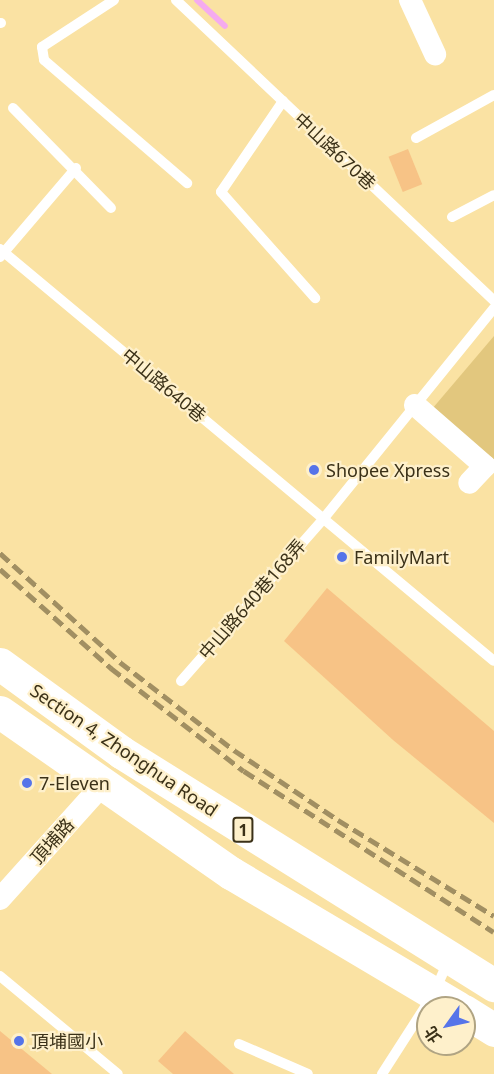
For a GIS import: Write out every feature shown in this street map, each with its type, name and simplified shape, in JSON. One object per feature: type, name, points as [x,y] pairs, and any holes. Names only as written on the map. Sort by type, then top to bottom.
[{"type":"main road","name":"Section 4, Zhonghua Road","points":[[0,664],[121,752],[494,985]]},
{"type":"main road","name":"Section 4, Zhonghua Road","points":[[0,712],[231,873],[439,996]]},
{"type":"main road","points":[[476,1019],[494,1030]]},
{"type":"street","points":[[410,0],[435,54]]},
{"type":"street","points":[[415,405],[485,466],[469,483]]},
{"type":"street","name":"頂埔路","points":[[0,899],[104,783]]},
{"type":"lane","points":[[114,0],[42,47],[44,60],[187,183]]},
{"type":"lane","name":"中山路670巷","points":[[176,0],[494,301]]},
{"type":"lane","points":[[416,138],[494,95]]},
{"type":"lane","points":[[283,101],[220,192],[315,298]]},
{"type":"lane","points":[[13,108],[76,168],[111,208]]},
{"type":"lane","name":"中山路640巷","points":[[76,168],[1,253],[494,661]]},
{"type":"lane","points":[[452,217],[494,195]]},
{"type":"lane","points":[[324,518],[494,308]]},
{"type":"lane","name":"中山路640巷168弄","points":[[181,681],[324,518]]},
{"type":"lane","points":[[446,996],[449,958]]},
{"type":"lane","points":[[0,976],[118,1074]]},
{"type":"lane","points":[[382,1074],[416,1035]]},
{"type":"lane","points":[[239,1044],[308,1074]]},
{"type":"shaded area","points":[[494,336],[494,463],[432,409]]},
{"type":"building","points":[[408,149],[422,184],[403,192],[389,157]]},
{"type":"building","points":[[327,588],[494,731],[494,823],[393,740],[284,641]]},
{"type":"building","points":[[0,1031],[52,1074],[0,1074]]},
{"type":"building","points":[[185,1031],[234,1074],[173,1074],[158,1061]]},
{"type":"waterway","points":[[197,0],[225,26]]},
{"type":"railway","points":[[0,553],[120,662],[234,750],[338,820],[494,916]]},
{"type":"railway","points":[[0,569],[111,668],[244,771],[494,932]]},
{"type":"place","name":"Shopee Xpress","points":[[314,470]]},
{"type":"place","name":"FamilyMart","points":[[342,557]]},
{"type":"place","name":"7-Eleven","points":[[27,783]]},
{"type":"place","name":"頂埔國小","points":[[19,1041]]}]
